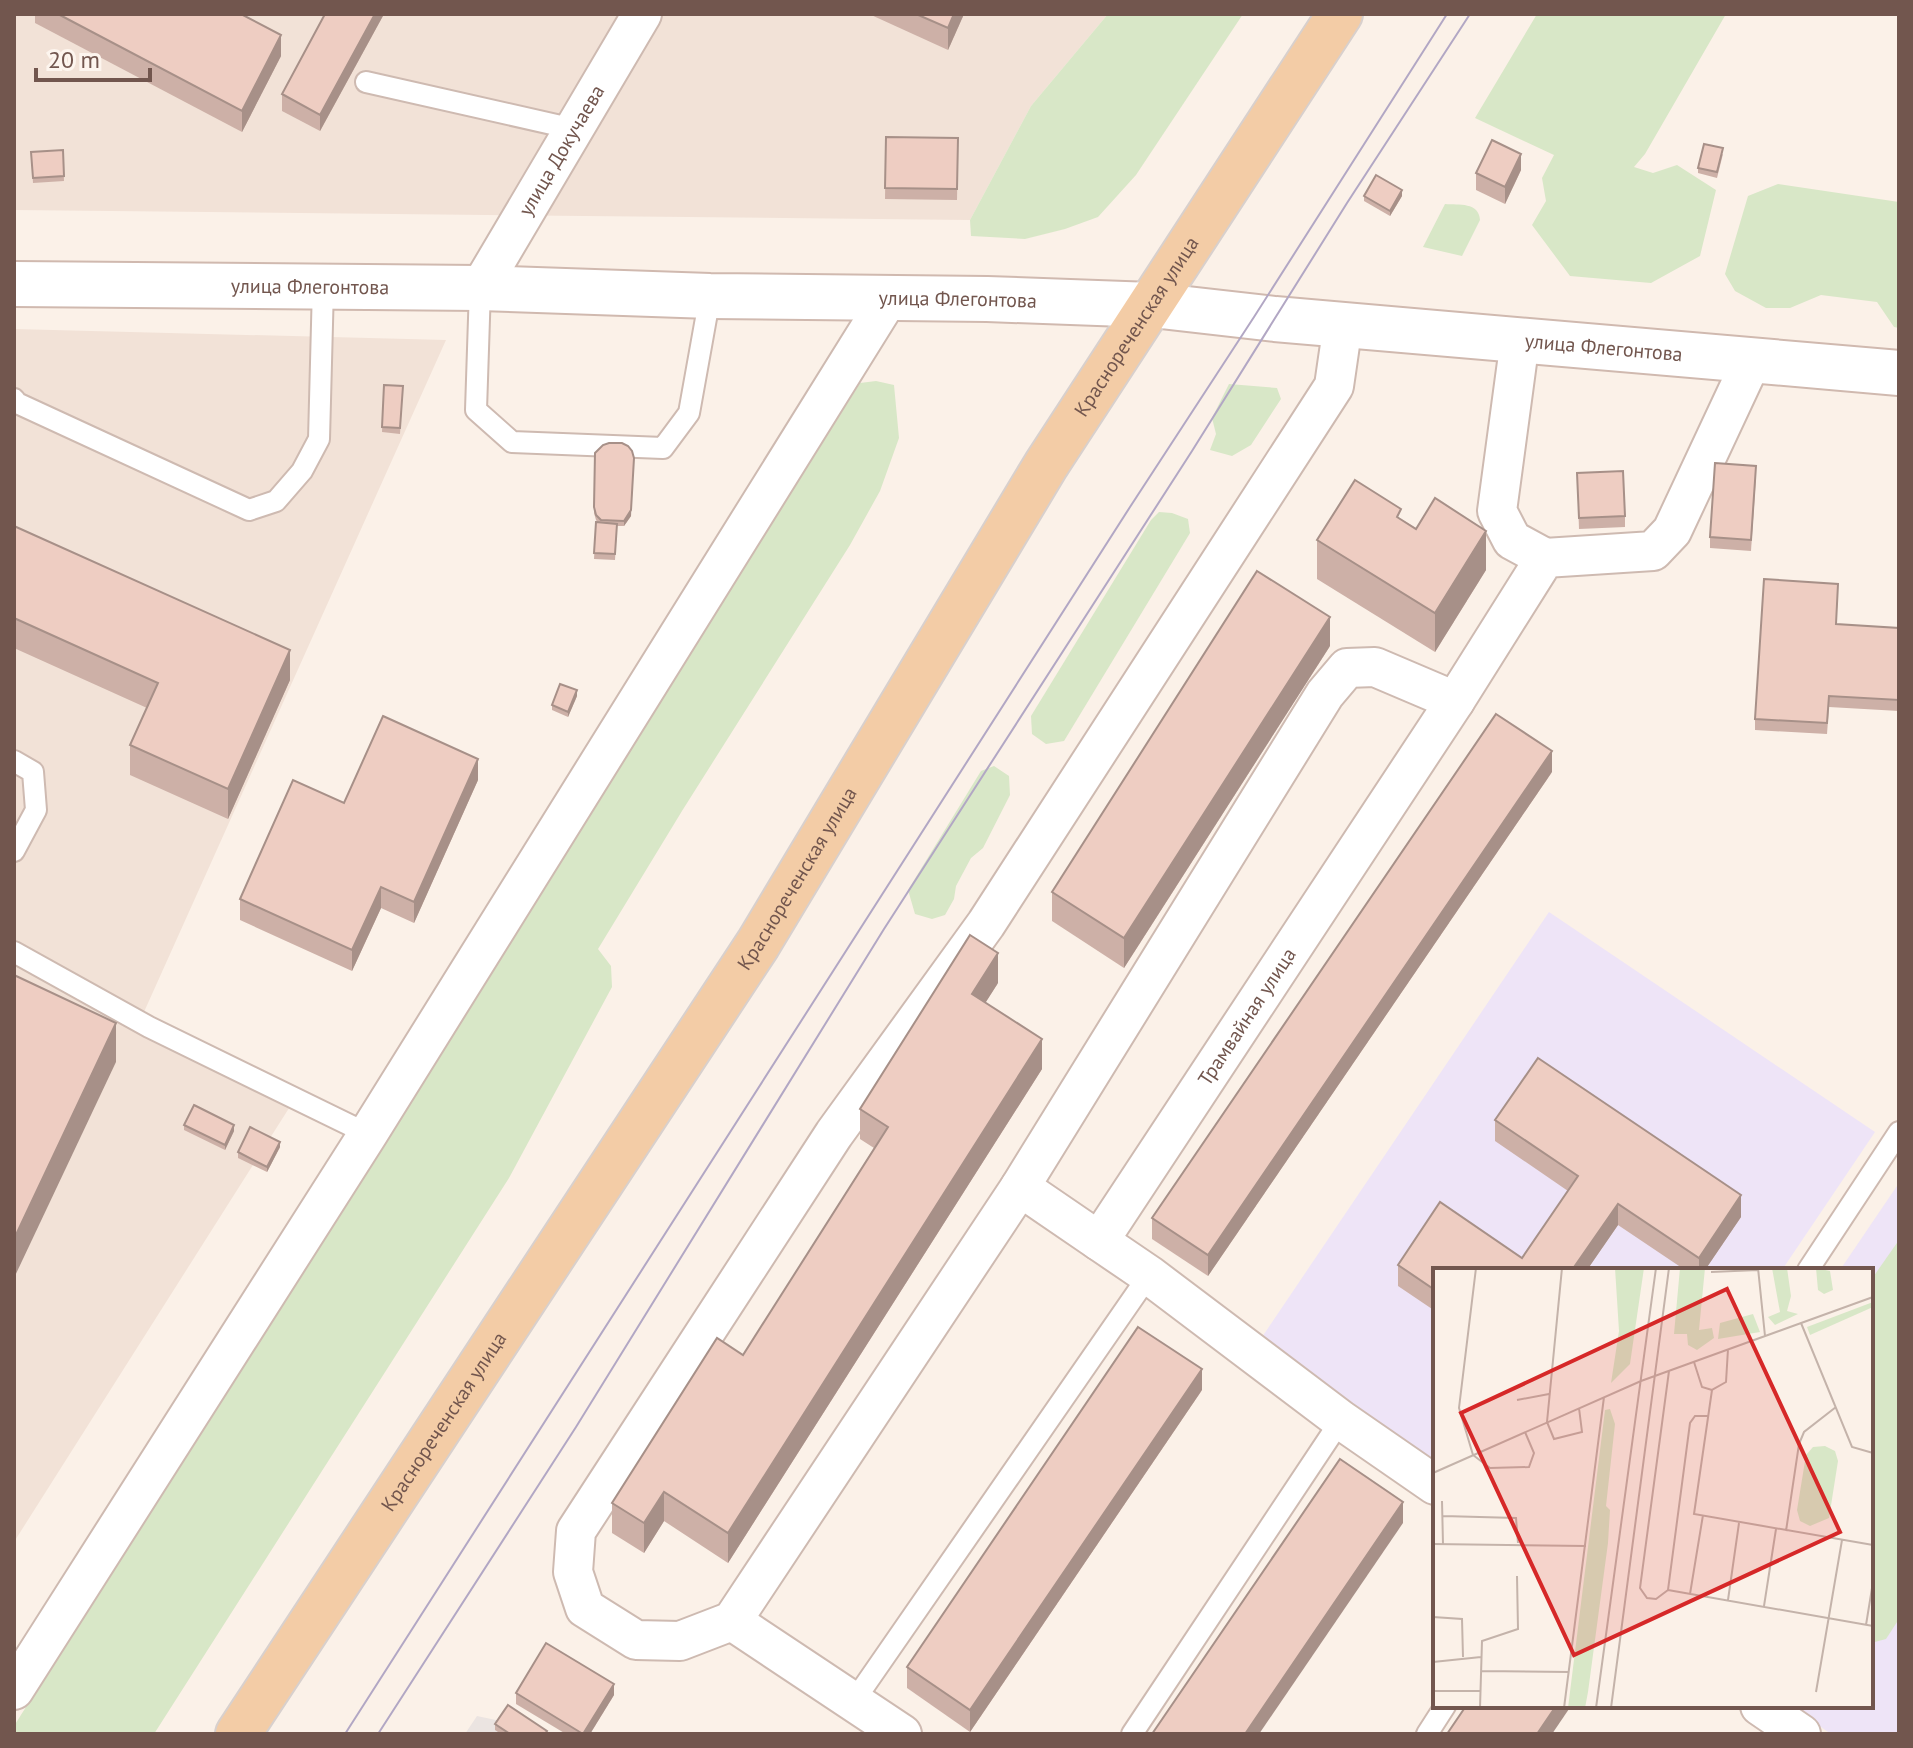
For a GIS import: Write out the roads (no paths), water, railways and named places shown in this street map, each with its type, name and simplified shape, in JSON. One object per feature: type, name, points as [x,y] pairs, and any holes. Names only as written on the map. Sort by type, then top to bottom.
[{"type":"main road","name":"Краснореченская улица","points":[[238,1734],[758,944],[1046,465],[1340,14]]},
{"type":"street","name":"улица Докучаева","points":[[480,288],[642,14]]},
{"type":"street","name":"улица Флегонтова","points":[[14,284],[480,288],[1152,305],[1254,317],[1899,373]]},
{"type":"street","points":[[14,1690],[368,1134],[888,299]]},
{"type":"street","points":[[1343,324],[1334,386],[986,924],[834,1134],[576,1531],[573,1572],[585,1608],[636,1640],[680,1641],[732,1621],[1020,1187],[1325,694],[1347,668],[1375,667],[1455,701]]},
{"type":"street","points":[[1520,340],[1497,511],[1512,540],[1545,558],[1653,551],[1672,531],[1752,360]]},
{"type":"street","name":"Трамвайная улица","points":[[1099,1241],[1455,701],[1545,558]]},
{"type":"street","points":[[1020,1187],[1149,1275],[1341,1420],[1433,1484]]},
{"type":"street","points":[[732,1621],[902,1734]]},
{"type":"street","points":[[1763,1708],[1801,1734]]},
{"type":"lane","points":[[366,82],[574,129]]},
{"type":"lane","points":[[14,399],[249,510],[276,501],[302,471],[319,439],[323,286]]},
{"type":"lane","points":[[480,288],[476,410],[512,442],[663,448],[689,413],[710,296]]},
{"type":"lane","points":[[14,761],[33,772],[36,810],[14,851]]},
{"type":"lane","points":[[14,952],[149,1027],[368,1134]]},
{"type":"lane","points":[[1809,1268],[1899,1132]]},
{"type":"lane","points":[[854,1701],[1149,1275]]},
{"type":"lane","points":[[1132,1734],[1341,1420]]},
{"type":"lane","points":[[1427,1734],[1444,1708]]},
{"type":"tram line","points":[[345,1734],[1447,14]]},
{"type":"tram line","points":[[378,1734],[576,1427],[884,929],[1470,14]]}]
